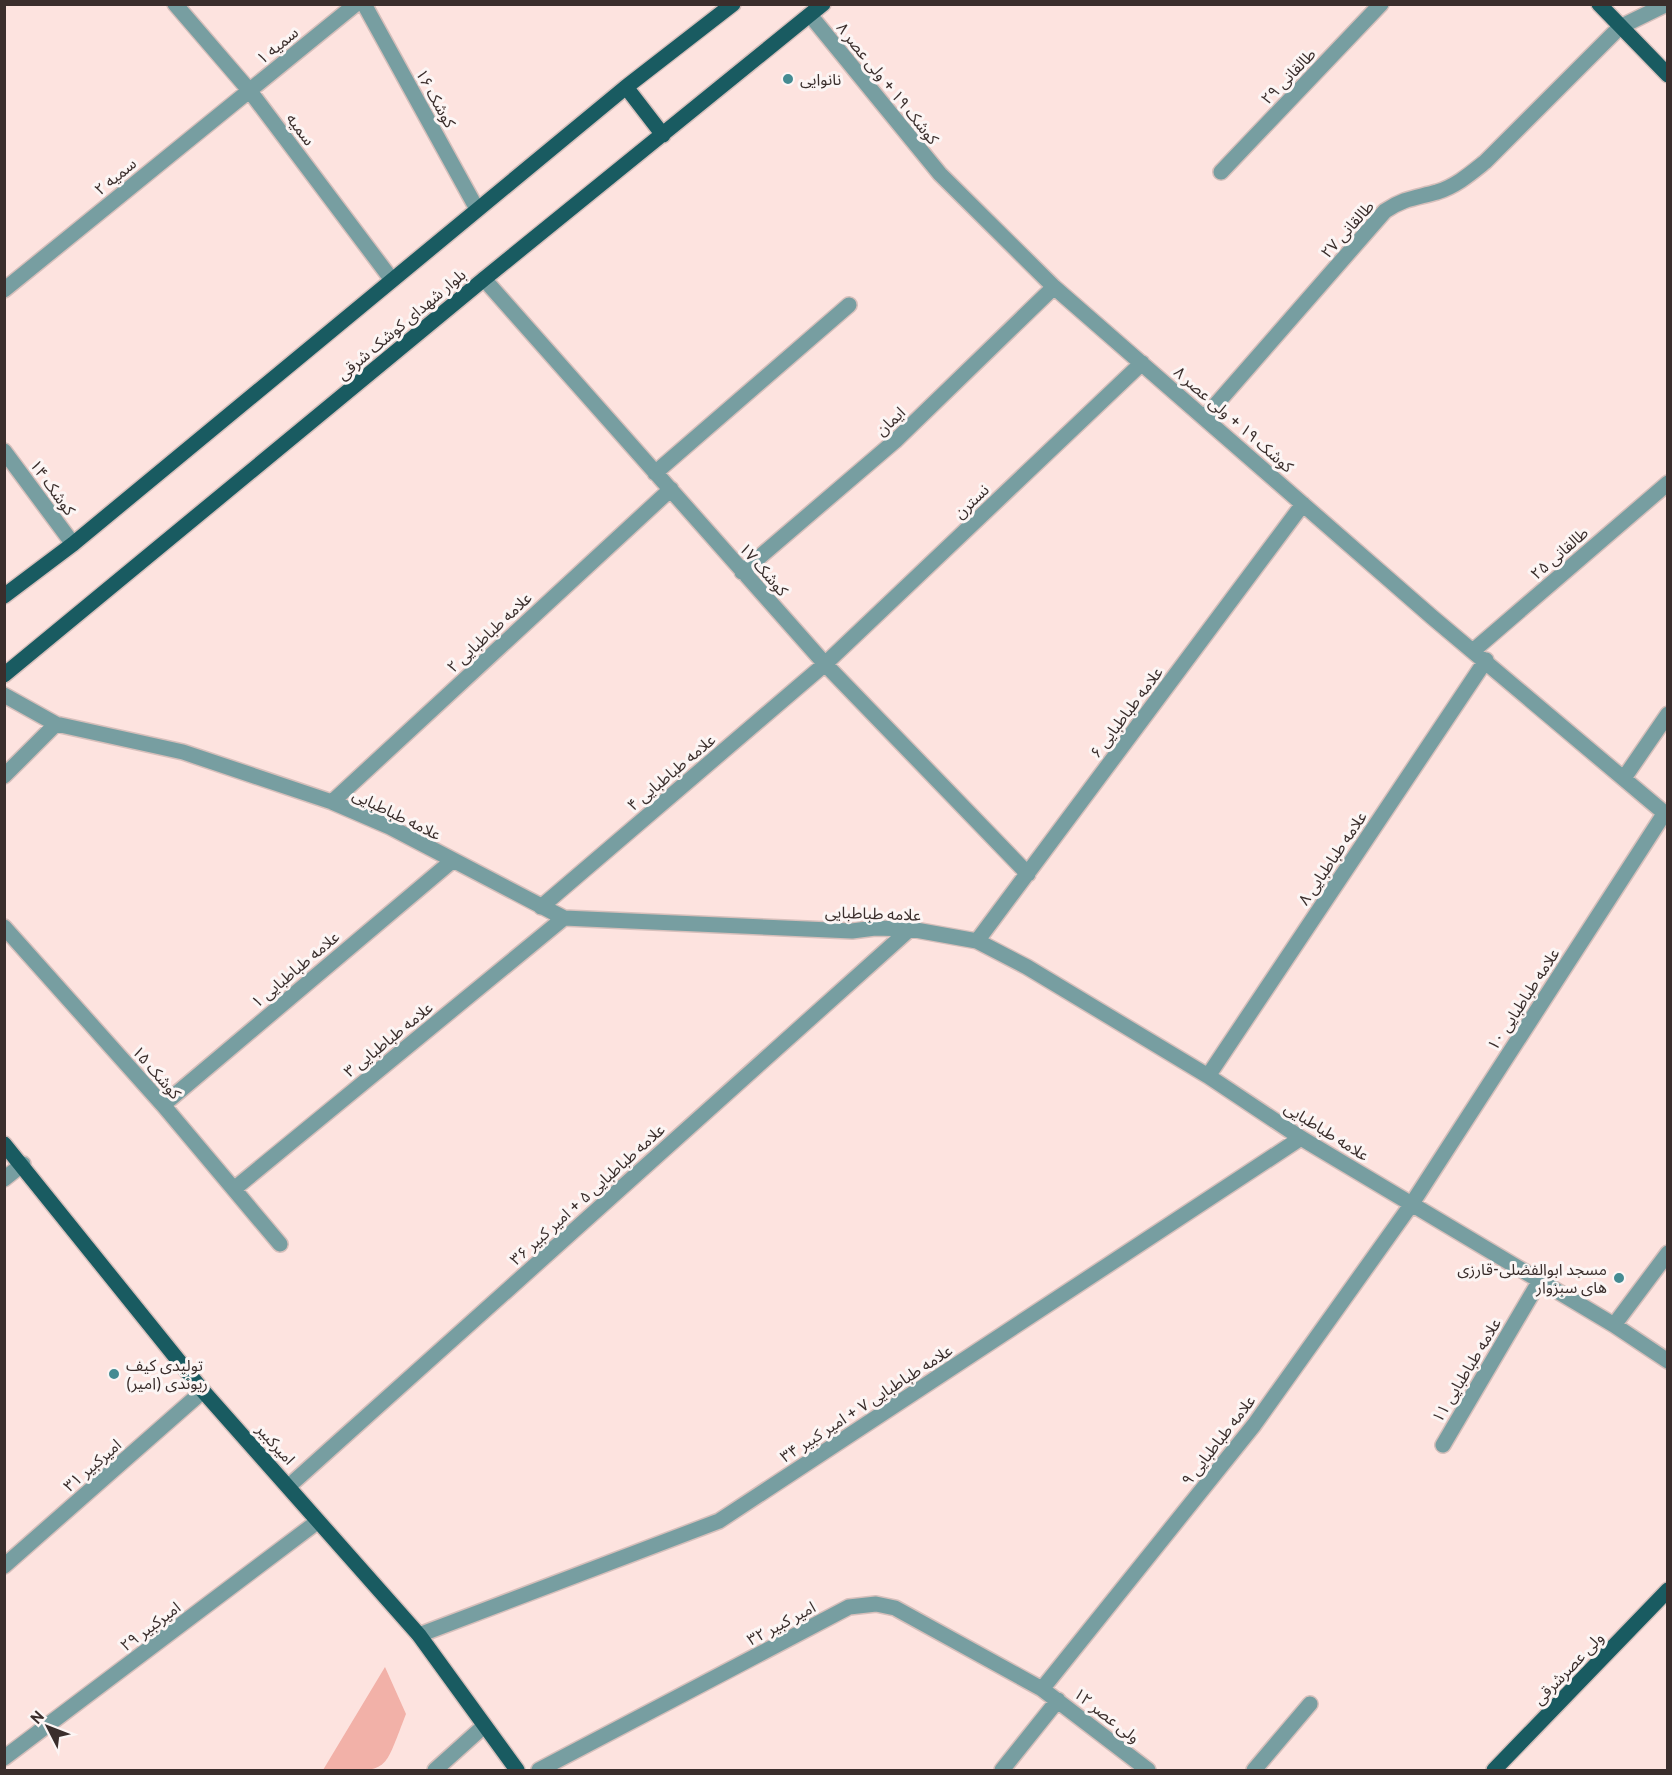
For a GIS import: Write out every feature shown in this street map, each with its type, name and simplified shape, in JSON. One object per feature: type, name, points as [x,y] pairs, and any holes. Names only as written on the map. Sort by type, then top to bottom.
[{"type":"main road","points":[[4,596],[73,544],[626,87],[733,4]]},
{"type":"main road","name":"بلوار شهدای کوشک شرقی","points":[[4,675],[484,279],[823,4]]},
{"type":"main road","points":[[1599,4],[1668,75]]},
{"type":"main road","points":[[626,87],[663,135]]},
{"type":"main road","name":"امیرکبیر","points":[[4,1144],[203,1391],[418,1635],[517,1770]]},
{"type":"main road","name":"ولی عصرشرقی","points":[[1494,1770],[1668,1590]]},
{"type":"street","name":"سمیه","points":[[175,4],[249,90],[392,280]]},
{"type":"street","name":"سمیه ۱","points":[[249,90],[356,4]]},
{"type":"street","name":"کوشک ۱۶","points":[[364,4],[477,209]]},
{"type":"street","name":"طالقانی ۲۹","points":[[1221,172],[1381,4]]},
{"type":"street","name":"طالقانی ۲۷","points":[[1205,417],[1385,211],[1403,199],[1438,192],[1461,182],[1485,162],[1620,27],[1667,4]]},
{"type":"street","name":"کوشک ۱۹ + ولی عصر ۸","points":[[810,15],[940,174],[1054,287],[1666,815]]},
{"type":"street","name":"سمیه ۲","points":[[4,290],[249,90]]},
{"type":"street","name":"کوشک ۱۷","points":[[484,279],[825,664],[1028,874]]},
{"type":"street","name":"ایمان","points":[[742,572],[895,441],[1054,287]]},
{"type":"street","points":[[655,473],[849,305]]},
{"type":"street","name":"نسترن","points":[[825,664],[1142,363]]},
{"type":"street","name":"کوشک ۱۴","points":[[4,451],[73,544]]},
{"type":"street","name":"طالقانی ۲۵","points":[[1480,655],[1668,483]]},
{"type":"street","name":"علامه طباطبایی ۲","points":[[332,802],[671,489]]},
{"type":"street","name":"علامه طباطبایی ۶","points":[[977,941],[1303,504]]},
{"type":"street","name":"علامه طباطبایی ۸","points":[[1208,1076],[1480,655]]},
{"type":"street","name":"علامه طباطبایی ۴","points":[[541,907],[825,664]]},
{"type":"street","name":"علامه طباطبایی","points":[[4,695],[56,724],[183,752],[332,802],[390,827],[564,918],[852,931],[875,928],[910,929],[977,941],[1027,967],[1208,1076],[1301,1138],[1614,1325],[1668,1360]]},
{"type":"street","points":[[1624,778],[1668,714]]},
{"type":"street","points":[[4,776],[56,724]]},
{"type":"street","name":"علامه طباطبایی ۱۰","points":[[1411,1204],[1666,815]]},
{"type":"street","name":"علامه طباطبایی ۱","points":[[162,1106],[452,861]]},
{"type":"street","name":"علامه طباطبایی ۳","points":[[234,1189],[564,918]]},
{"type":"street","name":"کوشک ۱۵","points":[[4,927],[280,1244]]},
{"type":"street","name":"علامه طباطبایی ۵ + امیر کبیر ۳۶","points":[[289,1486],[910,929]]},
{"type":"street","name":"علامه طباطبایی ۷ + امیر کبیر ۳۴","points":[[418,1635],[719,1521],[1301,1138]]},
{"type":"street","points":[[4,1179],[22,1164]]},
{"type":"street","name":"علامه طباطبایی ۹","points":[[1042,1689],[1254,1425],[1411,1204]]},
{"type":"street","points":[[1614,1325],[1668,1253]]},
{"type":"street","name":"علامه طباطبایی ۱۱","points":[[1443,1445],[1539,1282]]},
{"type":"street","name":"امیرکبیر ۳۱","points":[[4,1566],[203,1391]]},
{"type":"street","name":"امیرکبیر ۲۹","points":[[4,1758],[317,1522]]},
{"type":"street","name":"امیر کبیر ۳۲","points":[[539,1770],[849,1608],[876,1604],[895,1608],[1042,1689]]},
{"type":"street","name":"ولی عصر ۱۲","points":[[1042,1689],[1148,1770]]},
{"type":"street","points":[[1002,1770],[1058,1700]]},
{"type":"street","points":[[1254,1770],[1310,1704]]},
{"type":"street","points":[[435,1770],[484,1726]]},
{"type":"shaded area","points":[[385,1667],[406,1714],[387,1759],[373,1769],[323,1770]]},
{"type":"place","name":"نانوایی","points":[[788,79]]},
{"type":"place","name":"مسجد ابوالفضلی-قارزی های سبزوار","points":[[1619,1278]]},
{"type":"place","name":"تولیدی کیف ریوندی (امیر)","points":[[114,1374]]}]
